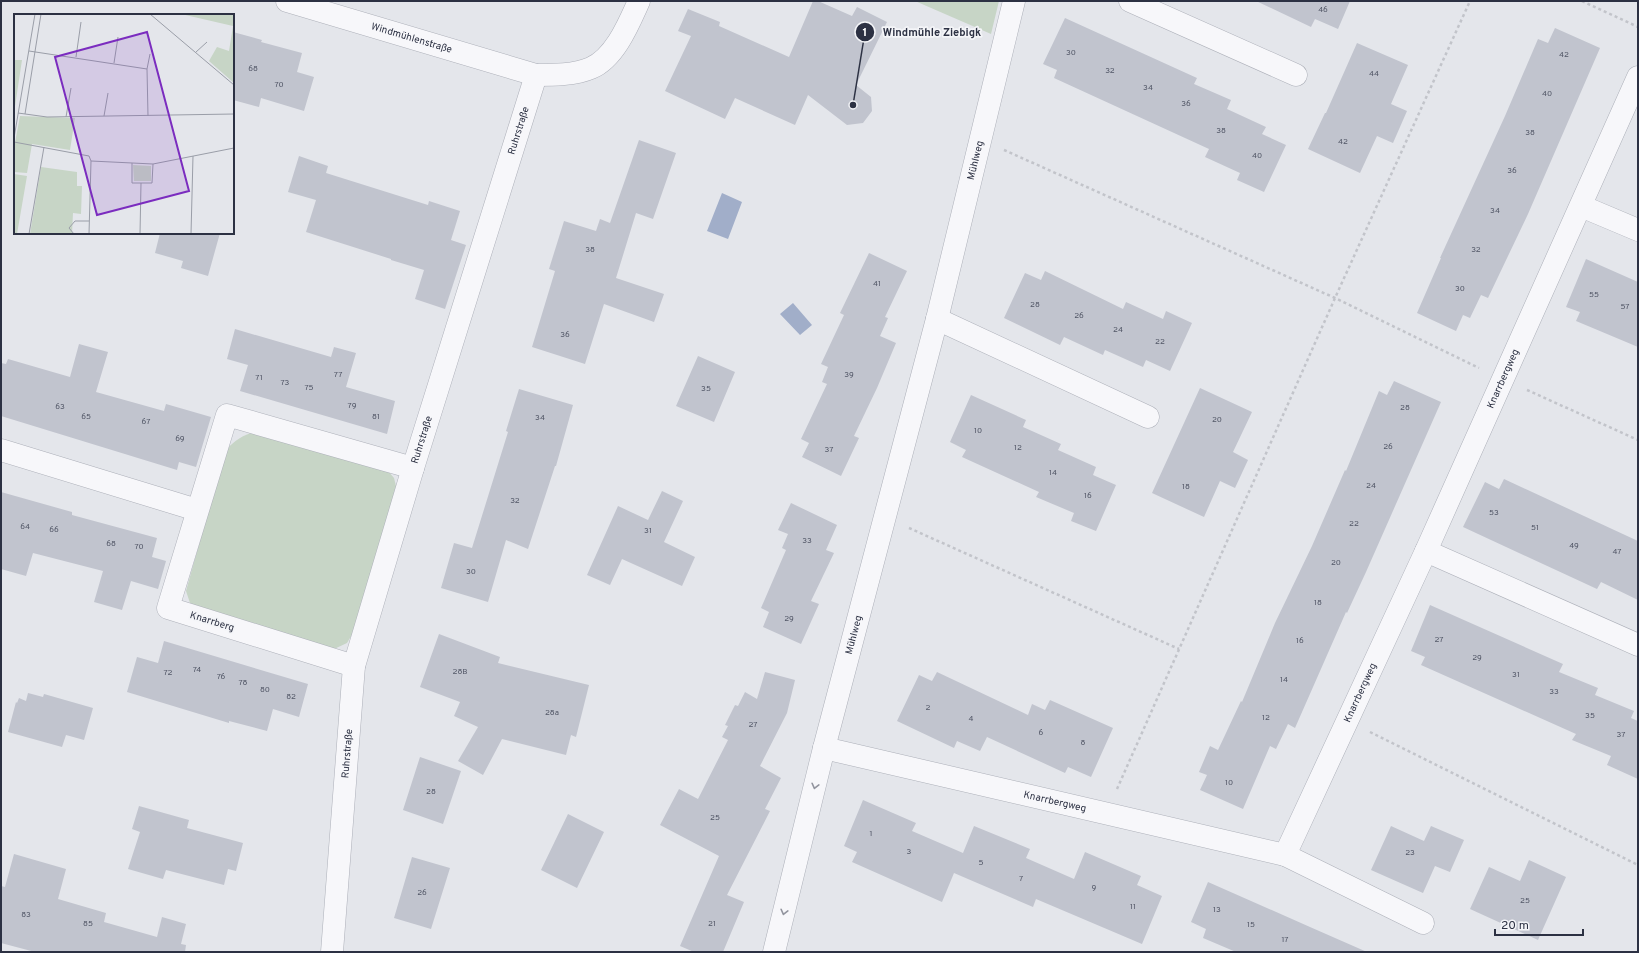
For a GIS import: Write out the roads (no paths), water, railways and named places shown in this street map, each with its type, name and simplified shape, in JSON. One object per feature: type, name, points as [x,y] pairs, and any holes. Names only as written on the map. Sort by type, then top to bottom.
[{"type":"street","name":"Windmühlenstraße","points":[[287,1],[536,75]]},
{"type":"street","points":[[536,75],[560,75],[591,68],[607,56],[627,28],[639,1]]},
{"type":"street","name":"Mühlweg","points":[[774,952],[824,748],[937,320],[1014,1]]},
{"type":"street","points":[[1130,1],[1296,75]]},
{"type":"street","name":"Ruhrstraße","points":[[332,952],[354,666],[413,468],[536,75]]},
{"type":"street","name":"Knarrbergweg","points":[[1285,855],[1426,551],[1638,77]]},
{"type":"street","points":[[1581,206],[1638,230]]},
{"type":"street","points":[[937,320],[1148,417]]},
{"type":"street","name":"Knarrberg","points":[[354,666],[168,608],[227,415],[413,468]]},
{"type":"street","points":[[1,450],[198,510]]},
{"type":"street","points":[[1426,551],[1638,645]]},
{"type":"street","name":"Knarrbergweg","points":[[824,748],[1285,855],[1423,923]]},
{"type":"water","points":[[722,193],[742,202],[728,239],[707,231]]},
{"type":"water","points":[[793,303],[812,325],[800,335],[780,314]]},
{"type":"place","name":"Windmühle Ziebigk","points":[[853,105]]}]
